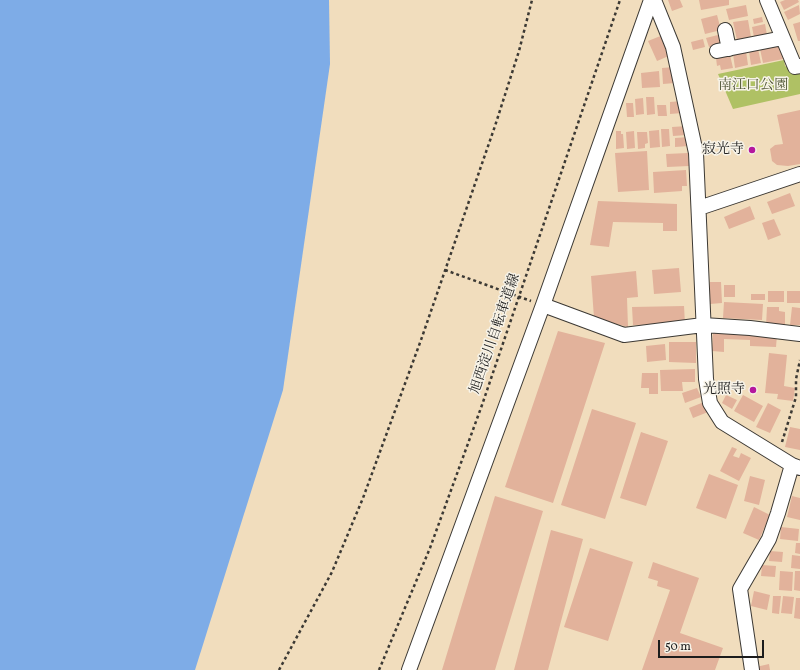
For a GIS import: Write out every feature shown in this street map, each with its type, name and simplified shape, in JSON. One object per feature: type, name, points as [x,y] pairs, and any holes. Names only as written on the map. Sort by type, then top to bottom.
[{"type":"street","points":[[653,0],[673,47],[696,153],[706,379],[710,403],[722,422],[796,467],[769,539],[740,589],[752,670]]},
{"type":"street","points":[[409,670],[653,0]]},
{"type":"street","points":[[767,0],[795,67],[800,66]]},
{"type":"street","points":[[725,30],[723,50],[783,38]]},
{"type":"street","points":[[699,208],[800,174]]},
{"type":"street","points":[[543,305],[624,335],[704,325],[750,328],[800,334]]},
{"type":"path","points":[[279,670],[332,572],[363,498],[421,340],[495,126],[519,51],[532,0]]},
{"type":"path","name":"旭西淀川自転車道線","points":[[379,670],[388,652],[430,548],[482,405],[620,0]]},
{"type":"path","points":[[445,270],[543,305]]},
{"type":"path","points":[[778,456],[796,397],[796,380],[800,360]]},
{"type":"green space","name":"南江口公園","points":[[784,60],[785,66],[800,73],[800,94],[733,109],[718,74]]},
{"type":"water","points":[[0,0],[329,0],[330,64],[283,390],[195,670],[0,670]]},
{"type":"building","points":[[668,0],[680,0],[683,7],[672,11]]},
{"type":"building","points":[[699,0],[729,0],[729,5],[701,10]]},
{"type":"building","points":[[785,0],[798,0],[799,2],[784,10],[780,2]]},
{"type":"building","points":[[746,5],[748,16],[729,20],[726,9]]},
{"type":"building","points":[[799,5],[800,14],[788,20],[784,12]]},
{"type":"building","points":[[717,15],[721,30],[705,34],[701,19]]},
{"type":"building","points":[[762,17],[763,22],[754,24],[753,19]]},
{"type":"building","points":[[748,20],[751,37],[737,40],[733,22]]},
{"type":"building","points":[[800,22],[800,41],[798,41],[793,24]]},
{"type":"building","points":[[765,24],[767,35],[754,37],[752,27]]},
{"type":"building","points":[[722,34],[724,43],[709,47],[706,38]]},
{"type":"building","points":[[663,35],[671,55],[657,61],[648,41]]},
{"type":"building","points":[[703,39],[705,47],[693,50],[691,42]]},
{"type":"building","points":[[781,45],[783,59],[763,63],[760,49]]},
{"type":"building","points":[[758,49],[761,63],[751,65],[749,51]]},
{"type":"building","points":[[746,51],[748,65],[735,68],[733,54]]},
{"type":"building","points":[[730,55],[733,68],[721,70],[720,65],[717,66],[716,58]]},
{"type":"building","points":[[674,67],[675,83],[663,84],[662,68]]},
{"type":"building","points":[[659,71],[660,87],[642,88],[641,73]]},
{"type":"building","points":[[646,97],[654,97],[655,114],[647,115]]},
{"type":"building","points":[[643,98],[644,114],[636,115],[635,99]]},
{"type":"building","points":[[682,101],[682,113],[670,114],[670,102]]},
{"type":"building","points":[[626,103],[633,103],[634,117],[627,117]]},
{"type":"building","points":[[657,105],[666,105],[667,116],[658,116]]},
{"type":"building","points":[[800,110],[800,164],[788,166],[777,165],[772,161],[770,149],[775,145],[783,144],[777,115]]},
{"type":"building","points":[[687,126],[687,135],[673,136],[672,127]]},
{"type":"building","points":[[661,129],[669,129],[670,146],[662,147]]},
{"type":"building","points":[[659,130],[660,147],[650,148],[649,131]]},
{"type":"building","points":[[616,131],[621,131],[621,134],[623,134],[624,148],[616,149]]},
{"type":"building","points":[[634,131],[635,148],[627,149],[626,132]]},
{"type":"building","points":[[637,132],[647,132],[648,143],[645,144],[645,148],[638,149]]},
{"type":"building","points":[[689,137],[689,146],[675,147],[675,138]]},
{"type":"building","points":[[647,151],[649,190],[618,192],[615,153]]},
{"type":"building","points":[[688,153],[689,166],[667,167],[666,154]]},
{"type":"building","points":[[686,170],[687,186],[682,186],[682,191],[654,193],[653,172]]},
{"type":"building","points":[[790,193],[795,206],[772,214],[767,202]]},
{"type":"building","points":[[598,201],[677,204],[677,231],[663,231],[663,223],[613,222],[609,247],[590,245]]},
{"type":"building","points":[[750,206],[755,219],[729,229],[724,217]]},
{"type":"building","points":[[774,219],[781,235],[768,240],[762,223]]},
{"type":"building","points":[[679,268],[681,292],[654,294],[652,270]]},
{"type":"building","points":[[636,271],[638,297],[627,298],[628,327],[594,318],[591,276]]},
{"type":"building","points":[[710,282],[721,282],[722,303],[710,304]]},
{"type":"building","points":[[724,285],[735,285],[735,297],[724,297]]},
{"type":"building","points":[[768,291],[784,291],[784,302],[768,302]]},
{"type":"building","points":[[787,291],[800,291],[800,303],[787,303]]},
{"type":"building","points":[[751,294],[765,294],[765,300],[751,300]]},
{"type":"building","points":[[724,302],[763,304],[762,320],[723,318]]},
{"type":"building","points":[[684,306],[685,324],[633,325],[632,307]]},
{"type":"building","points":[[767,307],[779,307],[779,311],[785,312],[785,326],[766,326]]},
{"type":"building","points":[[792,307],[800,308],[800,325],[790,325]]},
{"type":"building","points":[[558,331],[605,343],[553,503],[505,487]]},
{"type":"building","points":[[713,333],[777,335],[776,347],[750,346],[750,340],[724,339],[724,352],[712,351]]},
{"type":"building","points":[[669,342],[696,342],[696,363],[669,362]]},
{"type":"building","points":[[665,344],[666,360],[647,362],[646,346]]},
{"type":"building","points":[[769,353],[787,355],[784,386],[795,388],[793,401],[777,399],[778,394],[765,393]]},
{"type":"building","points":[[695,369],[695,382],[682,382],[683,391],[661,391],[660,370]]},
{"type":"building","points":[[642,373],[658,373],[658,394],[649,394],[649,388],[641,388]]},
{"type":"building","points":[[697,388],[701,397],[685,403],[682,393]]},
{"type":"building","points":[[726,395],[737,400],[732,409],[722,403]]},
{"type":"building","points":[[743,395],[763,406],[754,422],[734,411]]},
{"type":"building","points":[[704,402],[708,412],[693,418],[689,408]]},
{"type":"building","points":[[768,403],[781,410],[770,433],[756,427]]},
{"type":"building","points":[[592,409],[636,423],[605,519],[561,505]]},
{"type":"building","points":[[790,427],[800,429],[800,450],[785,447]]},
{"type":"building","points":[[641,432],[668,441],[646,506],[620,498]]},
{"type":"building","points":[[732,447],[737,449],[733,456],[739,458],[741,453],[751,458],[739,481],[720,471]]},
{"type":"building","points":[[709,474],[738,485],[726,519],[696,508]]},
{"type":"building","points":[[750,476],[765,480],[759,505],[744,501]]},
{"type":"building","points":[[495,496],[543,511],[495,670],[442,670]]},
{"type":"building","points":[[792,496],[800,498],[800,520],[787,517]]},
{"type":"building","points":[[754,507],[770,515],[759,540],[743,533]]},
{"type":"building","points":[[781,527],[799,529],[798,541],[780,539]]},
{"type":"building","points":[[551,530],[583,539],[548,670],[514,670]]},
{"type":"building","points":[[796,543],[800,543],[800,554],[795,553]]},
{"type":"building","points":[[590,548],[633,562],[608,641],[564,627]]},
{"type":"building","points":[[770,551],[783,552],[782,562],[769,561]]},
{"type":"building","points":[[792,555],[800,556],[800,569],[791,568]]},
{"type":"building","points":[[653,562],[699,578],[680,633],[723,648],[715,670],[642,670],[670,590],[657,586],[658,581],[648,578]]},
{"type":"building","points":[[762,565],[776,566],[775,577],[761,576]]},
{"type":"building","points":[[780,571],[793,572],[792,591],[779,590]]},
{"type":"building","points":[[795,571],[800,571],[800,591],[794,590]]},
{"type":"building","points":[[754,591],[770,595],[767,610],[751,606]]},
{"type":"building","points":[[773,596],[781,596],[779,614],[772,613]]},
{"type":"building","points":[[783,596],[794,597],[792,614],[781,613]]},
{"type":"building","points":[[796,598],[800,598],[800,619],[794,618]]},
{"type":"building","points":[[769,664],[770,670],[757,670],[756,667]]},
{"type":"place","name":"寂光寺","points":[[752,150]]},
{"type":"place","name":"光照寺","points":[[753,390]]}]
